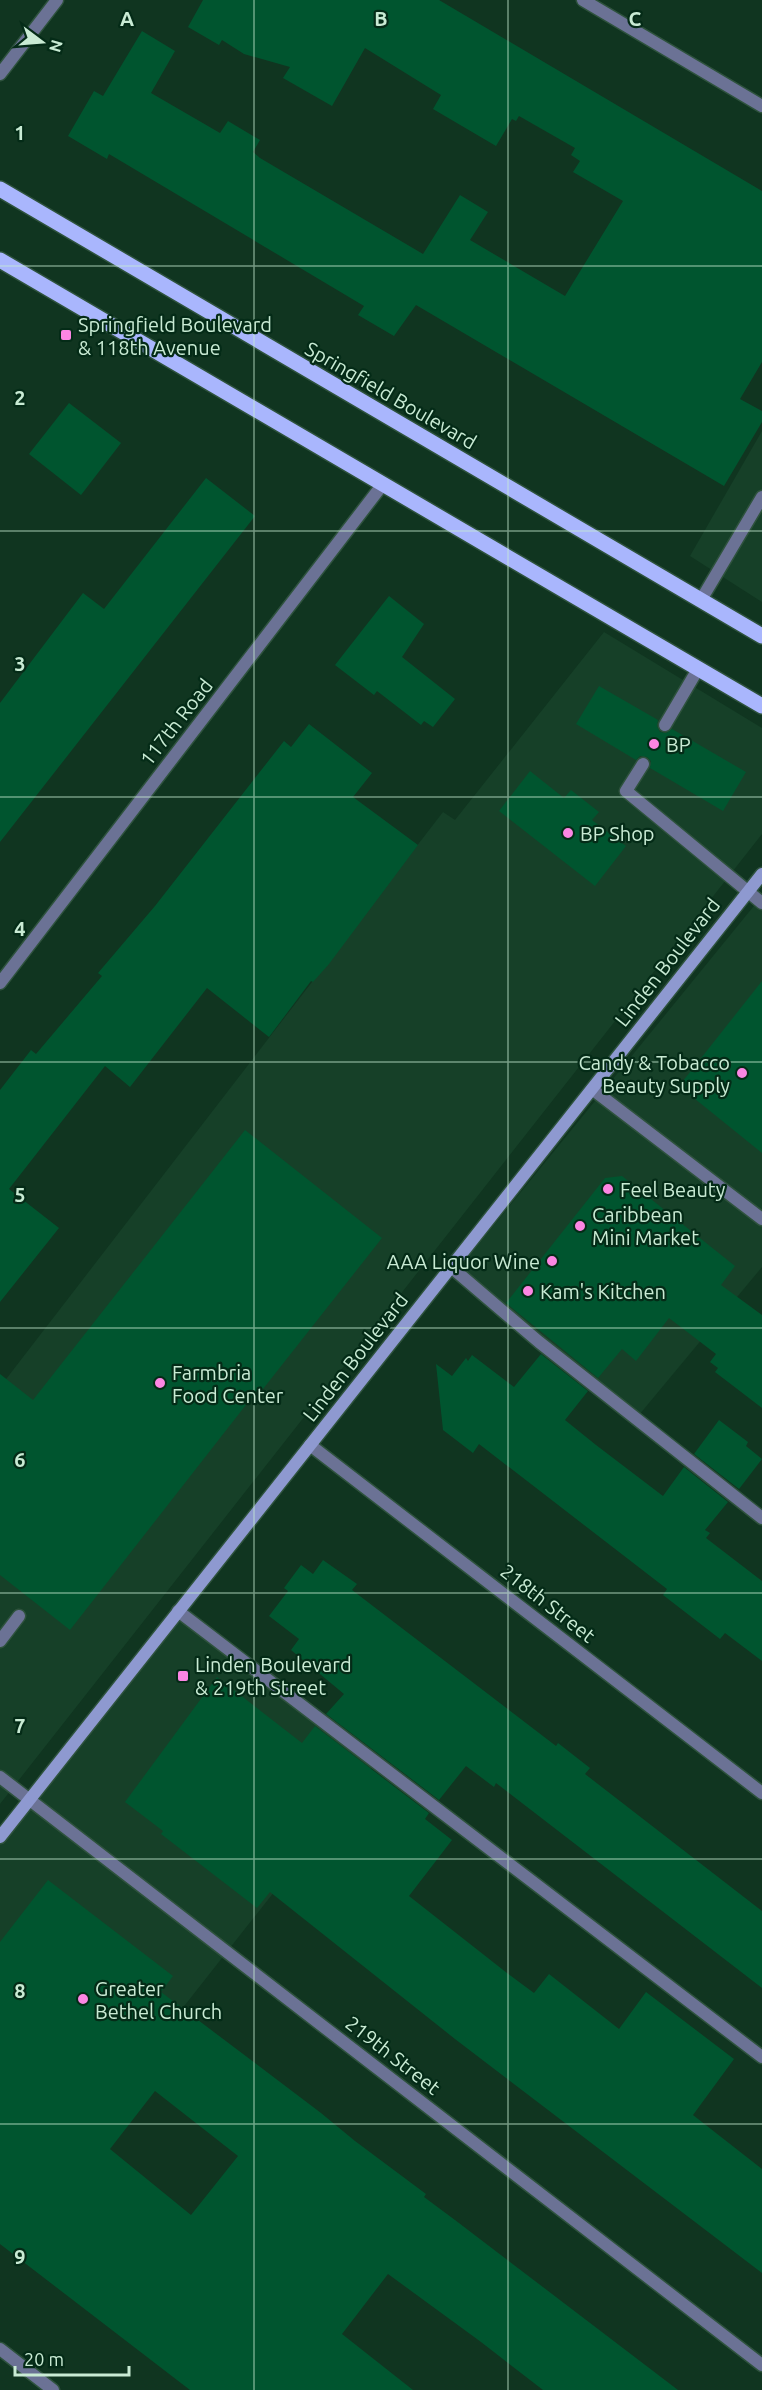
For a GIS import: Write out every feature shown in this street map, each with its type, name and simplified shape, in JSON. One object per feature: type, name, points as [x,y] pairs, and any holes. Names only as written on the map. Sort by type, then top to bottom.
[{"type":"main road","name":"Springfield Boulevard","points":[[0,189],[762,636]]},
{"type":"main road","points":[[0,260],[762,706]]},
{"type":"main road","name":"Linden Boulevard","points":[[0,1837],[762,874]]},
{"type":"street","points":[[0,74],[57,0]]},
{"type":"street","points":[[583,0],[762,106]]},
{"type":"street","name":"117th Road","points":[[0,983],[383,484]]},
{"type":"street","points":[[701,600],[762,497]]},
{"type":"street","points":[[665,725],[698,669]]},
{"type":"street","points":[[643,764],[627,790],[762,903]]},
{"type":"street","points":[[592,1089],[762,1219]]},
{"type":"street","points":[[451,1267],[539,1342],[762,1518]]},
{"type":"street","name":"218th Street","points":[[310,1445],[762,1793]]},
{"type":"street","points":[[178,1611],[762,2057]]},
{"type":"street","points":[[0,1641],[19,1616]]},
{"type":"street","name":"219th Street","points":[[0,1777],[762,2365]]},
{"type":"street","points":[[0,2349],[53,2390]]},
{"type":"shaded area","points":[[762,431],[762,602],[690,556]]},
{"type":"shaded area","points":[[604,632],[762,728],[762,834],[0,1804],[0,1387],[443,812],[455,820]]},
{"type":"shaded area","points":[[762,896],[762,1267],[639,1415],[459,1268]]},
{"type":"shaded area","points":[[179,1617],[374,1765],[0,2240],[0,1844]]},
{"type":"building","points":[[203,0],[439,0],[762,191],[762,362],[740,399],[762,411],[762,422],[724,486],[416,305],[394,336],[358,315],[364,306],[109,154],[107,159],[68,136],[94,91],[103,96],[142,31],[175,51],[151,93],[220,133],[228,121],[260,140],[253,152],[260,158],[423,254],[460,195],[488,212],[470,240],[565,296],[623,201],[573,172],[580,161],[571,155],[575,148],[519,116],[516,121],[512,119],[496,146],[433,109],[441,95],[365,48],[332,106],[283,78],[290,67],[244,54],[222,40],[219,45],[188,27]]},
{"type":"building","points":[[69,403],[121,443],[81,495],[29,454]]},
{"type":"building","points":[[206,478],[255,516],[0,842],[0,703],[83,593],[104,609]]},
{"type":"building","points":[[389,596],[424,624],[402,657],[455,699],[433,727],[424,721],[421,725],[377,691],[374,695],[335,665]]},
{"type":"building","name":"BP","points":[[599,686],[658,720],[657,726],[660,732],[666,733],[672,729],[746,772],[723,811],[650,768],[651,761],[647,757],[640,756],[636,760],[576,724]]},
{"type":"building","points":[[309,724],[372,773],[353,797],[418,845],[329,964],[313,982],[311,981],[269,1037],[207,988],[130,1087],[105,1066],[9,1189],[59,1228],[0,1302],[0,1090],[31,1050],[36,1054],[102,976],[98,973],[155,906],[284,741],[291,747]]},
{"type":"building","name":"BP Shop","points":[[530,771],[564,798],[571,790],[599,812],[592,820],[626,846],[595,886],[499,811]]},
{"type":"building","points":[[762,981],[762,1153],[679,1086]]},
{"type":"building","name":"Farmbria Food Center","points":[[245,1130],[382,1238],[263,1389],[260,1387],[70,1630],[0,1575],[0,1374],[33,1400]]},
{"type":"building","points":[[622,1176],[735,1266],[721,1285],[762,1315],[762,1408],[715,1372],[718,1368],[710,1362],[716,1354],[669,1318],[636,1361],[622,1349],[598,1378],[506,1303],[605,1178]]},
{"type":"building","points":[[541,1354],[588,1391],[565,1420],[596,1445],[663,1496],[684,1467],[728,1502],[705,1530],[710,1533],[706,1538],[762,1581],[762,1661],[725,1633],[720,1639],[663,1595],[667,1589],[479,1444],[473,1453],[443,1430],[436,1364],[452,1376],[466,1358],[468,1361],[472,1355],[514,1387]]},
{"type":"building","points":[[719,1420],[748,1442],[746,1446],[762,1459],[739,1489],[694,1454]]},
{"type":"building","points":[[323,1560],[357,1584],[352,1590],[556,1746],[558,1743],[590,1768],[585,1774],[762,1911],[762,1988],[496,1783],[494,1787],[466,1766],[439,1800],[326,1714],[344,1694],[291,1650],[299,1639],[269,1616],[288,1591],[284,1588],[301,1565],[313,1574]]},
{"type":"building","points":[[217,1677],[302,1743],[315,1726],[429,1813],[425,1819],[452,1840],[409,1896],[534,1993],[549,1974],[619,2029],[646,1992],[734,2059],[693,2115],[762,2169],[762,2273],[455,2039],[270,1892],[257,1908],[161,1834],[163,1831],[125,1802]]},
{"type":"building","points":[[48,1880],[173,1976],[161,1992],[426,2194],[424,2197],[678,2390],[543,2390],[388,2274],[342,2334],[413,2390],[190,2390],[0,2244],[0,1942]],"holes":[[[155,2091],[238,2156],[191,2215],[110,2149]]]},
{"type":"place","name":"Springfield Boulevard & 118th Avenue","points":[[66,335]]},
{"type":"place","name":"BP","points":[[654,744]]},
{"type":"place","name":"BP Shop","points":[[568,833]]},
{"type":"place","name":"Candy & Tobacco Beauty Supply","points":[[742,1073]]},
{"type":"place","name":"Feel Beauty","points":[[608,1189]]},
{"type":"place","name":"Caribbean Mini Market","points":[[580,1226]]},
{"type":"place","name":"AAA Liquor Wine","points":[[552,1261]]},
{"type":"place","name":"Kam's Kitchen","points":[[528,1291]]},
{"type":"place","name":"Farmbria Food Center","points":[[160,1383]]},
{"type":"place","name":"Linden Boulevard & 219th Street","points":[[183,1676]]},
{"type":"place","name":"Greater Bethel Church","points":[[83,1999]]}]
